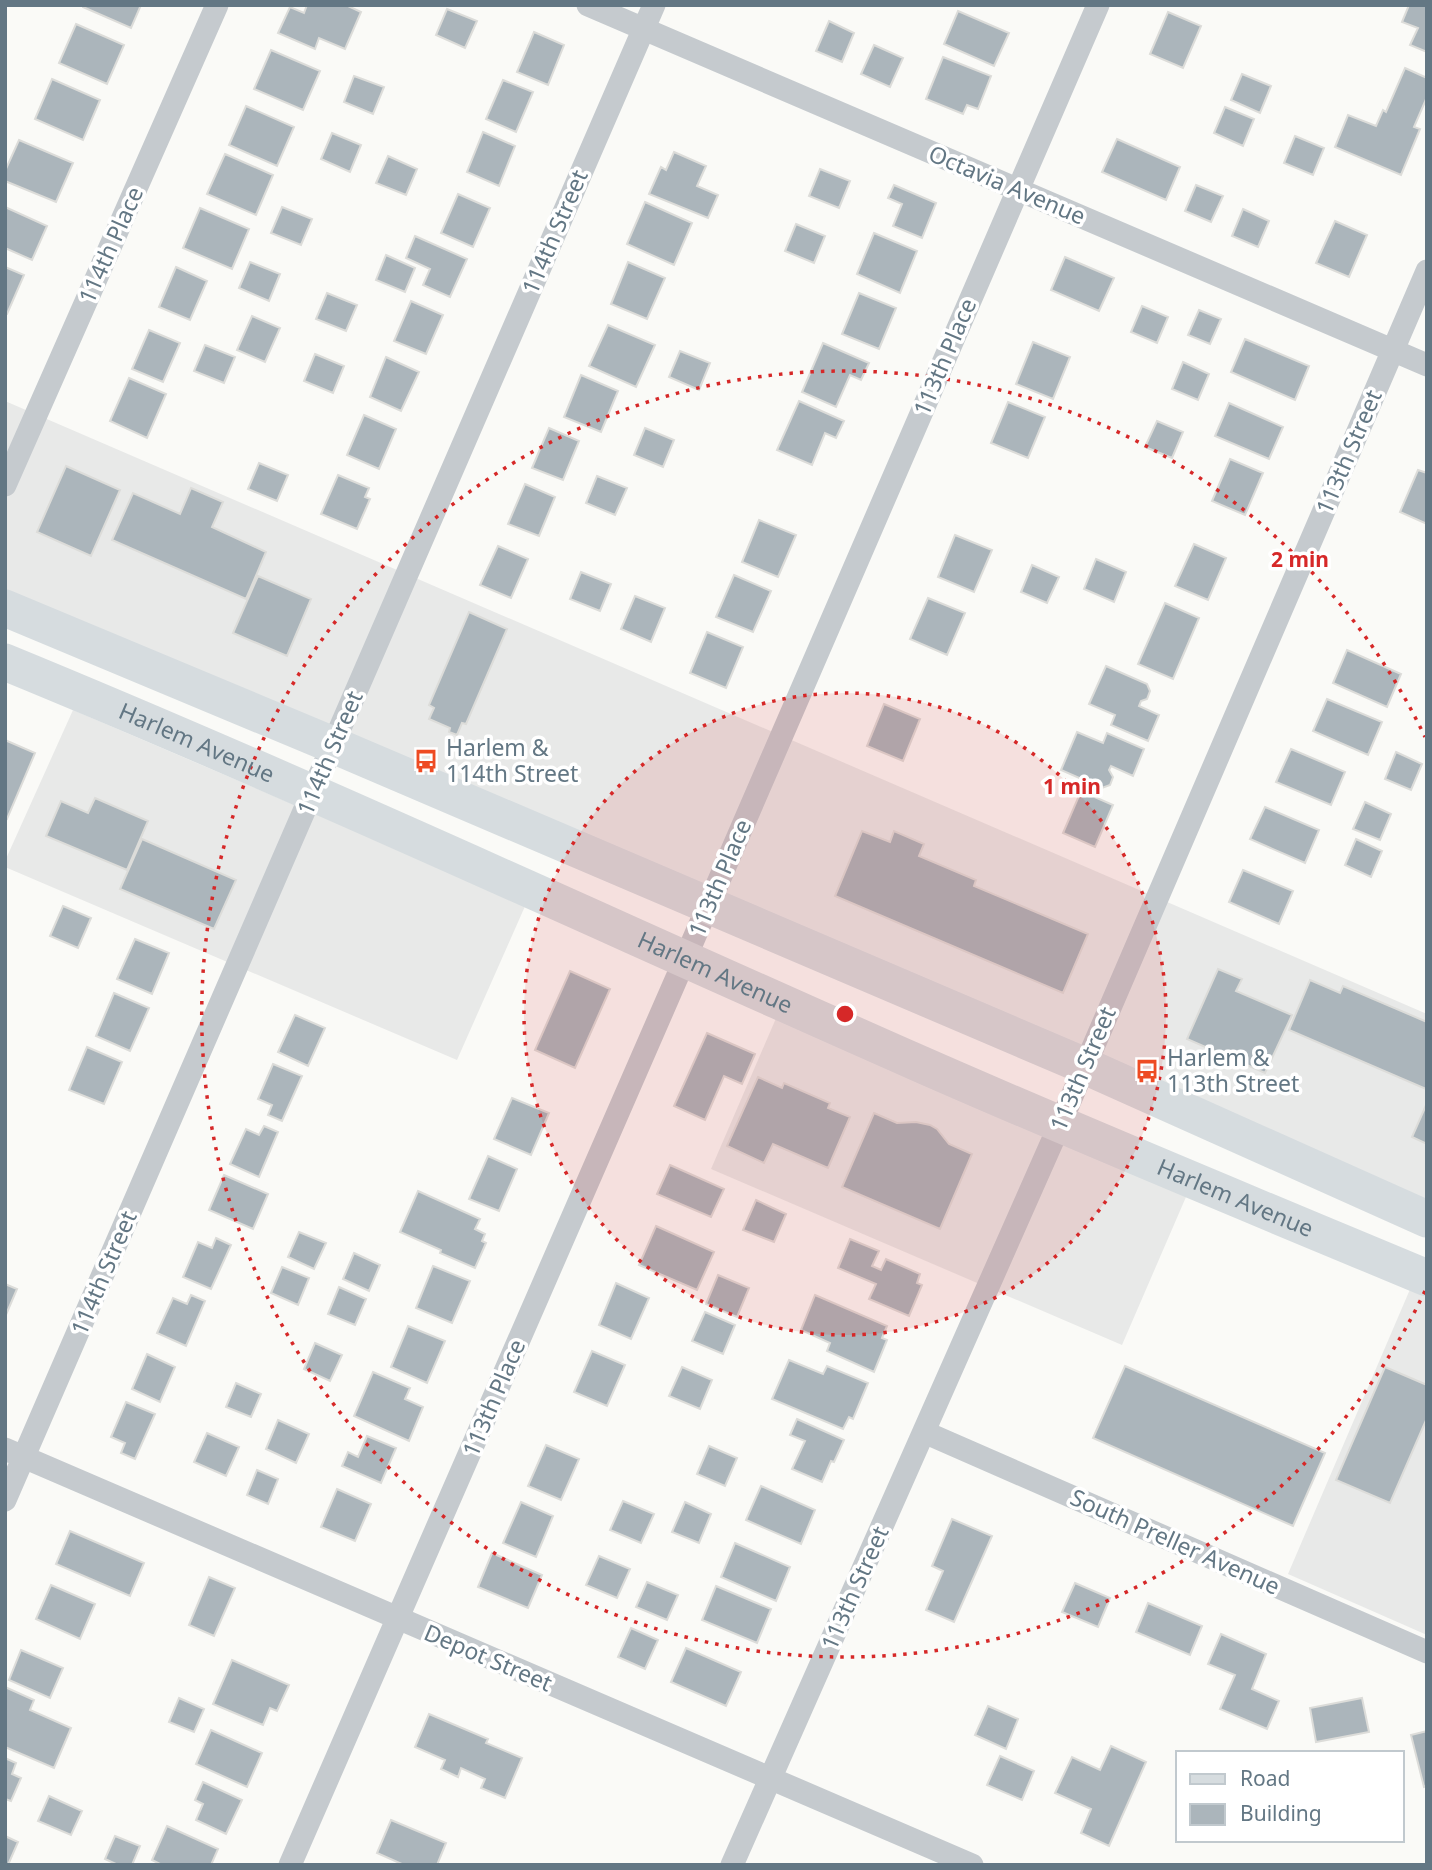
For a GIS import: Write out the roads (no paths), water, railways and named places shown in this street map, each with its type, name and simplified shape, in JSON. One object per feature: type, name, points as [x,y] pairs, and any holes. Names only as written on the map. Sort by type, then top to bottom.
[{"type":"main road","points":[[5,608],[1085,1066],[1427,1220]]},
{"type":"main road","name":"Harlem Avenue","points":[[5,662],[312,793],[918,1063],[1427,1278]]},
{"type":"street","name":"114th Place","points":[[5,485],[217,5]]},
{"type":"street","name":"Octavia Avenue","points":[[588,5],[1427,366]]},
{"type":"street","name":"114th Street","points":[[5,1500],[14,1453],[312,793],[654,5]]},
{"type":"street","name":"113th Place","points":[[290,1865],[1098,5]]},
{"type":"street","name":"113th Street","points":[[732,1865],[1060,1124],[1427,271]]},
{"type":"street","name":"South Preller Avenue","points":[[924,1432],[1427,1652]]},
{"type":"street","name":"Depot Street","points":[[14,1453],[972,1865]]},
{"type":"place","name":"Harlem & 114th Street","points":[[426,761]]},
{"type":"place","name":"Harlem & 113th Street","points":[[1147,1071]]}]
